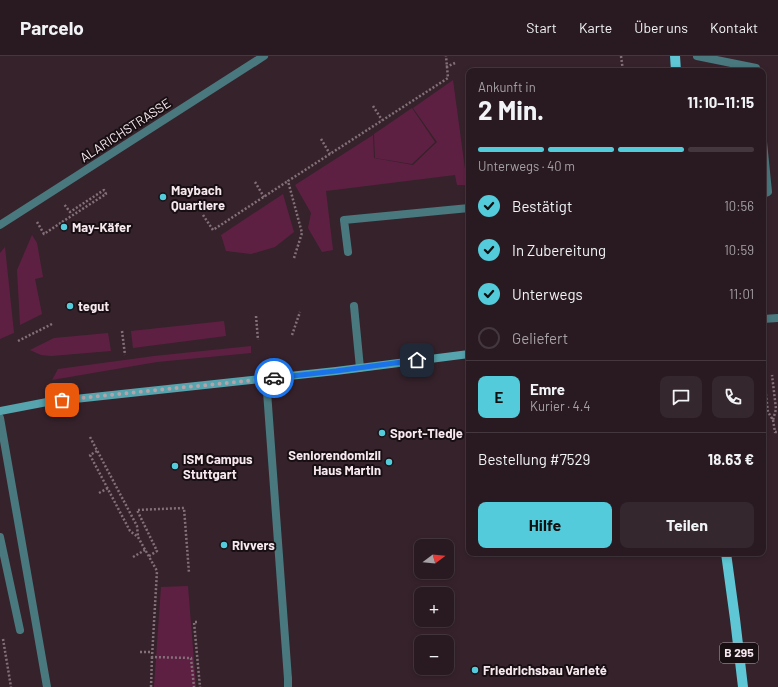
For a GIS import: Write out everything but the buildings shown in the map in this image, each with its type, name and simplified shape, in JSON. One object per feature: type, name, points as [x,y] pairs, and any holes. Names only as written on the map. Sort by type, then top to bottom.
[{"type":"main road","points":[[675,56],[676,68]]},
{"type":"main road","points":[[0,411],[47,402],[360,368],[466,354]]},
{"type":"main road","name":"B 295","points":[[726,556],[743,687]]},
{"type":"street","name":"ALARICHSTRASSE","points":[[0,225],[264,56]]},
{"type":"street","points":[[697,56],[756,68]]},
{"type":"street","points":[[766,172],[768,192],[766,193]]},
{"type":"street","points":[[348,252],[344,220],[466,208]]},
{"type":"street","points":[[354,306],[360,368]]},
{"type":"street","points":[[766,319],[778,318]]},
{"type":"street","points":[[266,378],[288,683]]},
{"type":"street","points":[[0,418],[47,687]]},
{"type":"street","points":[[0,537],[20,630]]},
{"type":"path","points":[[203,215],[213,230],[448,78],[446,56]]},
{"type":"path","points":[[621,56],[623,68]]},
{"type":"path","points":[[446,67],[455,63]]},
{"type":"path","points":[[373,106],[382,120]]},
{"type":"path","points":[[321,140],[330,154]]},
{"type":"path","points":[[288,181],[302,233],[294,258]]},
{"type":"path","points":[[255,182],[264,197]]},
{"type":"path","points":[[48,232],[106,194],[104,190],[70,212]]},
{"type":"path","points":[[62,222],[64,227]]},
{"type":"path","points":[[292,335],[300,312]]},
{"type":"path","points":[[256,316],[258,340]]},
{"type":"path","points":[[18,341],[52,324]]},
{"type":"path","points":[[122,332],[125,355]]},
{"type":"path","points":[[772,375],[776,409],[773,420]]},
{"type":"path","points":[[766,395],[768,412],[773,420],[775,432],[778,432]]},
{"type":"path","points":[[90,437],[137,526],[138,537],[157,571],[151,687]]},
{"type":"path","points":[[97,451],[90,455],[130,531],[138,537]]},
{"type":"path","points":[[99,493],[108,488]]},
{"type":"path","points":[[148,556],[157,551],[137,510],[184,508],[189,573]]},
{"type":"path","points":[[133,557],[145,550]]},
{"type":"path","points":[[197,622],[194,622],[200,687]]},
{"type":"path","points":[[11,687],[2,633],[20,630]]},
{"type":"path","points":[[140,652],[152,652]]},
{"type":"path","points":[[152,657],[192,658],[194,687]]},
{"type":"shaded area","points":[[453,80],[466,169],[466,185],[457,185],[455,175],[326,191],[333,250],[322,252],[308,228],[311,213],[295,185],[373,135],[374,158],[413,165],[437,142],[413,108]]},
{"type":"shaded area","points":[[412,108],[435,142],[412,164],[375,158],[374,134]]},
{"type":"shaded area","points":[[283,194],[294,232],[275,247],[251,254],[226,251],[221,235]]},
{"type":"shaded area","points":[[32,235],[37,243],[43,277],[35,279],[42,314],[20,325],[17,270]]},
{"type":"shaded area","points":[[5,247],[14,333],[0,339],[0,253]]},
{"type":"shaded area","points":[[224,321],[226,336],[133,348],[131,331]]},
{"type":"shaded area","points":[[108,333],[111,351],[51,356],[41,355],[30,350],[54,338]]},
{"type":"shaded area","points":[[251,346],[251,353],[157,362],[52,380],[58,369],[154,356]]},
{"type":"shaded area","points":[[188,586],[196,687],[154,687],[161,587]]},
{"type":"way so far","points":[[62,400],[274,378]]},
{"type":"place","name":"Maybach Quartiere","points":[[163,197]]},
{"type":"place","name":"May-Käfer","points":[[64,227]]},
{"type":"place","name":"tegut","points":[[70,306]]},
{"type":"place","name":"Sport-Tiedje","points":[[382,433]]},
{"type":"place","name":"Seniorendomizil Haus Martin","points":[[389,462]]},
{"type":"place","name":"ISM Campus Stuttgart","points":[[175,466]]},
{"type":"place","name":"Rivvers","points":[[224,545]]},
{"type":"place","name":"Friedrichsbau Varieté","points":[[475,670]]},
{"type":"route","points":[[274,378],[417,360]]}]
